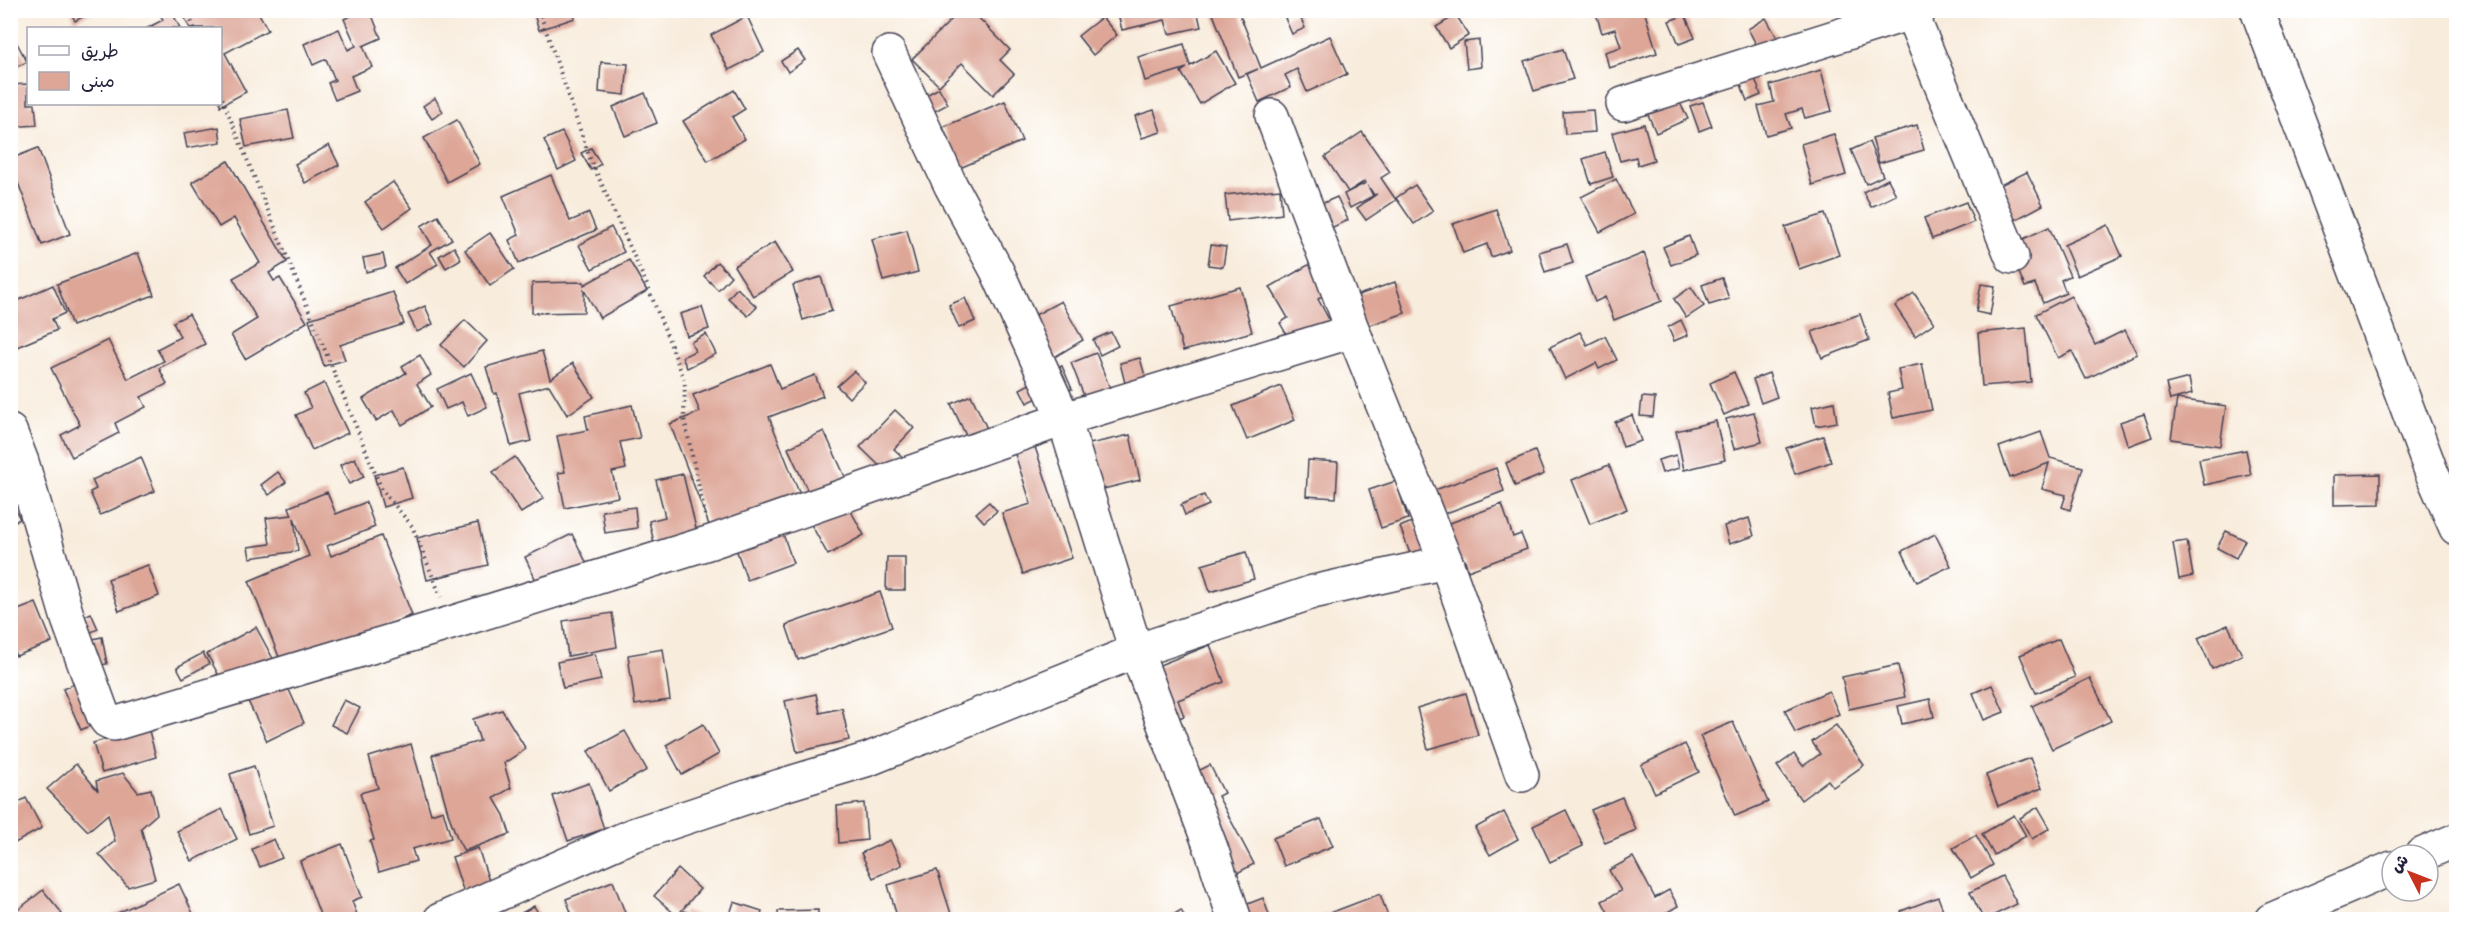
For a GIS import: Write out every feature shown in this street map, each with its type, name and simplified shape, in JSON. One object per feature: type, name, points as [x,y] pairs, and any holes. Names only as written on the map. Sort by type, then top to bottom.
[{"type":"street","points":[[2257,10],[2431,471],[2457,528]]},
{"type":"street","points":[[1623,104],[1914,12],[2012,257]]},
{"type":"street","points":[[889,54],[951,186],[997,271],[1064,418],[1136,651],[1211,848],[1235,920]]},
{"type":"street","points":[[1272,116],[1353,331],[1446,562],[1522,775]]},
{"type":"street","points":[[10,431],[22,462],[68,619],[103,715],[107,721],[114,724],[711,542],[1064,418],[1353,331]]},
{"type":"street","points":[[440,920],[633,835],[869,759],[1136,651],[1313,592],[1446,562]]},
{"type":"street","points":[[2440,847],[2457,840]]},
{"type":"street","points":[[2271,920],[2380,873]]},
{"type":"path","points":[[187,10],[194,27]]},
{"type":"path","points":[[539,10],[589,156],[647,285],[685,381],[684,418],[711,542]]},
{"type":"path","points":[[222,98],[382,490],[412,526],[451,623]]},
{"type":"building","points":[[70,10],[96,10],[75,21]]},
{"type":"building","points":[[158,10],[176,10],[178,14],[174,16],[180,27],[149,27],[163,20]]},
{"type":"building","points":[[201,10],[257,10],[268,30],[225,53],[246,92],[222,105],[222,27],[189,27],[185,19]]},
{"type":"building","points":[[370,10],[381,38],[363,46],[372,67],[351,76],[357,91],[335,100],[328,83],[335,80],[326,59],[313,65],[304,44],[339,29],[348,50],[356,46],[344,19]]},
{"type":"building","points":[[573,10],[575,18],[539,30],[533,11]]},
{"type":"building","points":[[961,10],[971,10],[1010,50],[1000,60],[1014,74],[993,95],[962,63],[939,86],[912,59]]},
{"type":"building","points":[[1117,10],[1197,10],[1201,27],[1169,34],[1165,20],[1122,30]]},
{"type":"building","points":[[1221,10],[1238,10],[1261,68],[1330,36],[1347,74],[1307,92],[1297,69],[1285,75],[1291,87],[1259,102],[1247,74],[1258,69],[1238,77],[1213,14]]},
{"type":"building","points":[[1595,10],[1644,10],[1657,53],[1609,68],[1605,52],[1621,47],[1615,29],[1602,33]]},
{"type":"building","points":[[1298,12],[1305,28],[1292,34],[1285,18]]},
{"type":"building","points":[[1456,15],[1469,35],[1449,48],[1436,27]]},
{"type":"building","points":[[1685,15],[1695,38],[1679,44],[1669,21]]},
{"type":"building","points":[[747,16],[764,52],[729,70],[711,35]]},
{"type":"building","points":[[1102,17],[1117,35],[1093,55],[1078,36]]},
{"type":"building","points":[[1766,18],[1784,50],[1750,47],[1756,44],[1748,29]]},
{"type":"building","points":[[10,30],[27,62],[10,70]]},
{"type":"building","points":[[1479,40],[1481,67],[1467,69],[1464,42]]},
{"type":"building","points":[[1184,44],[1190,66],[1216,51],[1235,83],[1200,104],[1181,72],[1187,68],[1145,81],[1138,57]]},
{"type":"building","points":[[1563,49],[1573,79],[1534,91],[1524,61]]},
{"type":"building","points":[[798,50],[805,60],[788,72],[781,61]]},
{"type":"building","points":[[601,62],[628,64],[625,95],[599,92]]},
{"type":"building","points":[[1821,70],[1832,111],[1805,118],[1802,109],[1786,114],[1791,128],[1766,135],[1758,106],[1774,102],[1770,85]]},
{"type":"building","points":[[1754,76],[1761,95],[1747,101],[1740,82]]},
{"type":"building","points":[[27,84],[27,105],[35,105],[37,125],[10,127],[10,85]]},
{"type":"building","points":[[939,88],[948,104],[926,116],[917,100]]},
{"type":"building","points":[[734,90],[745,109],[732,117],[745,139],[708,161],[683,121]]},
{"type":"building","points":[[645,93],[657,123],[625,136],[613,107]]},
{"type":"building","points":[[1677,97],[1688,119],[1656,133],[1646,110]]},
{"type":"building","points":[[435,98],[443,112],[432,119],[423,106]]},
{"type":"building","points":[[1005,101],[1022,141],[960,168],[943,127]]},
{"type":"building","points":[[1703,102],[1712,126],[1699,131],[1690,106]]},
{"type":"building","points":[[288,110],[294,138],[246,147],[240,119]]},
{"type":"building","points":[[1154,110],[1161,132],[1142,138],[1135,116]]},
{"type":"building","points":[[1593,110],[1595,132],[1565,134],[1563,112]]},
{"type":"building","points":[[457,120],[480,164],[447,182],[424,138]]},
{"type":"building","points":[[1644,124],[1654,160],[1638,165],[1636,157],[1620,161],[1612,133]]},
{"type":"building","points":[[1917,125],[1924,150],[1879,163],[1872,138]]},
{"type":"building","points":[[219,127],[221,142],[187,148],[184,133]]},
{"type":"building","points":[[562,132],[576,161],[558,170],[544,140]]},
{"type":"building","points":[[1362,132],[1390,172],[1381,178],[1396,200],[1366,220],[1357,208],[1377,194],[1374,195],[1368,186],[1373,196],[1350,208],[1344,194],[1348,192],[1325,157]]},
{"type":"building","points":[[1834,134],[1846,175],[1812,185],[1801,144]]},
{"type":"building","points":[[1869,142],[1883,176],[1866,184],[1851,150]]},
{"type":"building","points":[[329,145],[339,165],[305,183],[295,164]]},
{"type":"building","points":[[38,148],[70,234],[42,245],[10,162],[10,159]]},
{"type":"building","points":[[591,148],[601,164],[591,170],[581,153]]},
{"type":"building","points":[[1605,152],[1613,177],[1591,184],[1583,159]]},
{"type":"building","points":[[228,161],[287,262],[269,273],[274,281],[280,278],[307,322],[245,359],[231,335],[257,319],[233,278],[260,263],[234,218],[219,227],[192,182]]},
{"type":"building","points":[[2027,172],[2043,205],[2011,222],[1994,188]]},
{"type":"building","points":[[551,175],[570,221],[589,213],[596,230],[519,263],[509,240],[519,235],[503,196]]},
{"type":"building","points":[[1616,179],[1634,214],[1600,232],[1581,197]]},
{"type":"building","points":[[1888,179],[1896,195],[1871,207],[1863,192]]},
{"type":"building","points":[[393,182],[412,208],[384,228],[365,202]]},
{"type":"building","points":[[1415,185],[1433,211],[1414,224],[1396,198]]},
{"type":"building","points":[[1280,189],[1282,214],[1228,221],[1225,195]]},
{"type":"building","points":[[1337,197],[1348,220],[1314,236],[1303,212]]},
{"type":"building","points":[[1966,202],[1974,222],[1932,239],[1924,218]]},
{"type":"building","points":[[1496,209],[1510,250],[1491,257],[1487,244],[1463,253],[1453,224]]},
{"type":"building","points":[[1825,214],[1839,255],[1799,269],[1785,227]]},
{"type":"building","points":[[438,216],[452,239],[430,252],[438,264],[405,284],[395,268],[432,245],[421,226]]},
{"type":"building","points":[[2108,225],[2122,256],[2077,276],[2064,245]]},
{"type":"building","points":[[611,227],[624,252],[592,269],[579,245]]},
{"type":"building","points":[[2049,227],[2070,276],[2061,280],[2066,293],[2043,303],[2035,284],[2025,287],[2008,246]]},
{"type":"building","points":[[907,230],[918,272],[883,281],[872,239]]},
{"type":"building","points":[[490,233],[514,269],[490,286],[465,250]]},
{"type":"building","points":[[1689,236],[1696,255],[1671,265],[1663,247]]},
{"type":"building","points":[[775,242],[793,272],[753,296],[734,266]]},
{"type":"building","points":[[1567,244],[1573,263],[1545,272],[1539,252]]},
{"type":"building","points":[[1211,245],[1226,247],[1223,267],[1208,265]]},
{"type":"building","points":[[454,247],[461,259],[446,268],[439,256]]},
{"type":"building","points":[[138,253],[154,295],[72,326],[57,284]]},
{"type":"building","points":[[1644,253],[1662,301],[1614,320],[1605,297],[1595,302],[1585,277]]},
{"type":"building","points":[[383,254],[386,267],[366,272],[363,258]]},
{"type":"building","points":[[629,260],[647,291],[600,318],[584,290],[584,312],[532,313],[532,283],[584,282],[584,285]]},
{"type":"building","points":[[1317,260],[1334,290],[1318,299],[1333,327],[1295,349],[1280,323],[1288,318],[1270,287]]},
{"type":"building","points":[[717,262],[731,276],[718,290],[704,276]]},
{"type":"building","points":[[821,277],[832,311],[803,320],[793,285]]},
{"type":"building","points":[[1722,278],[1729,299],[1709,305],[1702,285]]},
{"type":"building","points":[[1395,282],[1405,313],[1350,332],[1339,302]]},
{"type":"building","points":[[1981,284],[1995,286],[1990,315],[1976,312]]},
{"type":"building","points":[[53,285],[65,313],[52,319],[57,330],[10,350],[10,304]]},
{"type":"building","points":[[1240,287],[1252,332],[1183,351],[1171,306]]},
{"type":"building","points":[[1691,287],[1704,306],[1686,318],[1674,299]]},
{"type":"building","points":[[737,288],[757,307],[748,316],[728,298]]},
{"type":"building","points":[[393,292],[404,324],[340,345],[345,360],[324,366],[309,319]]},
{"type":"building","points":[[1914,293],[1934,323],[1915,336],[1895,306]]},
{"type":"building","points":[[2071,296],[2095,345],[2125,330],[2137,354],[2086,379],[2072,351],[2058,358],[2036,314]]},
{"type":"building","points":[[965,298],[975,321],[959,328],[949,305]]},
{"type":"building","points":[[1061,301],[1083,340],[1048,361],[1026,320]]},
{"type":"building","points":[[425,306],[433,324],[417,332],[408,314]]},
{"type":"building","points":[[702,307],[709,329],[687,336],[680,314]]},
{"type":"building","points":[[189,314],[205,344],[159,368],[167,384],[141,397],[146,407],[115,423],[119,433],[72,457],[61,435],[80,425],[51,368],[108,340],[128,379],[164,361],[157,349],[180,337],[173,322]]},
{"type":"building","points":[[1860,314],[1869,340],[1822,358],[1812,332]]},
{"type":"building","points":[[465,320],[487,341],[464,367],[441,345]]},
{"type":"building","points":[[1681,320],[1688,335],[1674,341],[1668,327]]},
{"type":"building","points":[[2026,328],[2031,382],[1982,386],[1978,333]]},
{"type":"building","points":[[1111,332],[1118,346],[1100,355],[1093,340]]},
{"type":"building","points":[[1580,332],[1587,345],[1605,336],[1617,360],[1599,369],[1596,363],[1565,379],[1550,347]]},
{"type":"building","points":[[706,334],[716,354],[687,368],[682,357],[695,351],[691,342]]},
{"type":"building","points":[[542,351],[550,379],[573,363],[594,397],[567,415],[549,385],[519,393],[531,441],[511,446],[497,393],[494,394],[486,367]]},
{"type":"building","points":[[1096,353],[1115,401],[1090,411],[1071,363]]},
{"type":"building","points":[[420,355],[431,375],[417,384],[431,407],[402,425],[394,410],[376,421],[363,399],[406,373],[402,366]]},
{"type":"building","points":[[1140,358],[1151,397],[1130,403],[1120,363]]},
{"type":"building","points":[[770,364],[780,389],[815,375],[823,396],[769,417],[802,500],[713,535],[670,424],[700,412],[693,395]]},
{"type":"building","points":[[1922,364],[1932,410],[1893,418],[1888,393],[1902,390],[1898,369]]},
{"type":"building","points":[[1062,366],[1072,389],[1056,396],[1046,372]]},
{"type":"building","points":[[854,371],[865,382],[849,398],[837,386]]},
{"type":"building","points":[[1734,372],[1748,404],[1724,415],[1710,383]]},
{"type":"building","points":[[471,373],[487,407],[468,416],[462,402],[446,409],[437,389]]},
{"type":"building","points":[[1769,373],[1777,397],[1761,403],[1753,379]]},
{"type":"building","points":[[2189,378],[2192,394],[2170,400],[2166,384]]},
{"type":"building","points":[[1035,381],[1042,396],[1027,403],[1020,389]]},
{"type":"building","points":[[324,383],[348,433],[312,450],[296,415],[311,408],[304,393]]},
{"type":"building","points":[[1281,386],[1295,420],[1247,440],[1233,406]]},
{"type":"building","points":[[971,395],[991,437],[971,446],[951,404]]},
{"type":"building","points":[[1642,397],[1655,398],[1653,417],[1640,416]]},
{"type":"building","points":[[2177,399],[2226,406],[2220,446],[2171,439]]},
{"type":"building","points":[[1834,402],[1837,422],[1816,426],[1812,407]]},
{"type":"building","points":[[632,405],[640,438],[620,442],[626,469],[612,472],[618,497],[565,508],[558,473],[565,472],[557,436],[588,430],[585,416]]},
{"type":"building","points":[[895,410],[914,428],[894,449],[907,461],[891,477],[860,447]]},
{"type":"building","points":[[1754,412],[1762,442],[1734,449],[1726,419]]},
{"type":"building","points":[[2144,414],[2152,437],[2128,446],[2120,422]]},
{"type":"building","points":[[1632,415],[1641,441],[1623,447],[1615,422]]},
{"type":"building","points":[[1716,421],[1725,460],[1684,470],[1676,431]]},
{"type":"building","points":[[824,431],[847,481],[811,498],[788,448]]},
{"type":"building","points":[[2041,432],[2050,458],[2083,467],[2070,510],[2062,507],[2066,495],[2042,489],[2049,463],[2010,478],[1999,447]]},
{"type":"building","points":[[1130,435],[1140,480],[1087,493],[1076,447]]},
{"type":"building","points":[[1823,436],[1831,462],[1795,474],[1786,448]]},
{"type":"building","points":[[1034,444],[1072,558],[1023,574],[1002,513],[1031,504],[1014,451]]},
{"type":"building","points":[[2246,450],[2251,475],[2204,485],[2199,459]]},
{"type":"building","points":[[1535,451],[1544,474],[1515,486],[1506,463]]},
{"type":"building","points":[[1676,455],[1679,468],[1662,473],[1658,460]]},
{"type":"building","points":[[141,457],[155,491],[100,515],[90,492],[96,489],[92,480]]},
{"type":"building","points":[[515,457],[544,498],[521,513],[493,472]]},
{"type":"building","points":[[355,458],[364,477],[349,484],[340,465]]},
{"type":"building","points":[[1308,460],[1338,462],[1336,498],[1306,496]]},
{"type":"building","points":[[1609,465],[1627,509],[1590,524],[1572,480]]},
{"type":"building","points":[[403,467],[412,498],[383,507],[374,475]]},
{"type":"building","points":[[1496,468],[1504,491],[1441,515],[1432,491]]},
{"type":"building","points":[[278,472],[286,482],[269,495],[261,485]]},
{"type":"building","points":[[683,474],[699,541],[656,551],[649,521],[665,517],[656,480]]},
{"type":"building","points":[[2380,474],[2380,504],[2334,505],[2334,475]]},
{"type":"building","points":[[1396,481],[1408,519],[1381,528],[1369,490]]},
{"type":"building","points":[[327,492],[336,514],[366,502],[375,527],[327,546],[331,556],[381,536],[412,615],[283,667],[249,581],[309,556],[294,518],[298,551],[250,558],[248,547],[270,544],[266,518],[292,515],[289,507]]},
{"type":"building","points":[[1204,495],[1209,505],[1185,515],[1181,505]]},
{"type":"building","points":[[10,499],[20,519],[10,524]]},
{"type":"building","points":[[989,502],[997,511],[984,522],[976,513]]},
{"type":"building","points":[[847,504],[864,535],[828,555],[811,524]]},
{"type":"building","points":[[1502,504],[1513,537],[1521,534],[1527,549],[1468,571],[1465,560],[1452,564],[1439,527]]},
{"type":"building","points":[[635,507],[637,528],[605,533],[602,511]]},
{"type":"building","points":[[1749,518],[1754,536],[1729,544],[1724,526]]},
{"type":"building","points":[[1414,521],[1428,559],[1414,564],[1400,527]]},
{"type":"building","points":[[478,523],[488,565],[427,580],[417,538]]},
{"type":"building","points":[[780,525],[793,563],[747,580],[734,543]]},
{"type":"building","points":[[2226,531],[2245,540],[2236,558],[2217,548]]},
{"type":"building","points":[[572,534],[588,566],[540,589],[525,557]]},
{"type":"building","points":[[1935,534],[1951,566],[1917,582],[1902,551]]},
{"type":"building","points":[[2187,541],[2193,576],[2179,579],[2173,543]]},
{"type":"building","points":[[1246,552],[1254,579],[1210,592],[1202,565]]},
{"type":"building","points":[[887,557],[905,557],[905,590],[886,590]]},
{"type":"building","points":[[148,565],[159,596],[119,611],[108,579]]},
{"type":"building","points":[[880,592],[892,627],[798,660],[786,625]]},
{"type":"building","points":[[36,603],[52,642],[16,656],[10,644],[10,613]]},
{"type":"building","points":[[91,613],[98,629],[70,642],[63,626]]},
{"type":"building","points":[[612,613],[617,647],[568,656],[563,621]]},
{"type":"building","points":[[2228,625],[2242,655],[2212,669],[2198,638]]},
{"type":"building","points":[[256,627],[278,668],[201,684],[218,674],[207,654]]},
{"type":"building","points":[[102,637],[107,664],[83,668],[78,642]]},
{"type":"building","points":[[2059,639],[2075,677],[2036,693],[2020,655]]},
{"type":"building","points":[[1210,645],[1224,682],[1178,700],[1184,716],[1169,722],[1157,666]]},
{"type":"building","points":[[663,649],[670,700],[635,705],[628,655]]},
{"type":"building","points":[[203,653],[209,664],[183,678],[177,667]]},
{"type":"building","points":[[595,654],[601,680],[563,688],[557,662]]},
{"type":"building","points":[[1898,665],[1905,697],[1849,709],[1842,677]]},
{"type":"building","points":[[2090,678],[2111,721],[2052,749],[2032,706]]},
{"type":"building","points":[[285,681],[304,723],[267,741],[247,699]]},
{"type":"building","points":[[76,683],[94,724],[81,730],[63,689]]},
{"type":"building","points":[[1992,685],[2004,712],[1984,720],[1973,693]]},
{"type":"building","points":[[1829,691],[1839,714],[1795,733],[1785,710]]},
{"type":"building","points":[[1466,693],[1478,735],[1428,749],[1417,708]]},
{"type":"building","points":[[816,694],[820,713],[842,708],[849,740],[797,752],[785,701]]},
{"type":"building","points":[[1930,699],[1934,717],[1902,724],[1898,706]]},
{"type":"building","points":[[344,700],[360,708],[347,733],[331,725]]},
{"type":"building","points":[[502,710],[526,749],[504,763],[511,788],[494,798],[504,815],[510,834],[464,851],[449,816],[432,755],[480,741],[473,719]]},
{"type":"building","points":[[1733,722],[1768,802],[1735,816],[1700,736]]},
{"type":"building","points":[[703,724],[719,754],[682,775],[666,745]]},
{"type":"building","points":[[1836,725],[1864,765],[1833,787],[1828,780],[1801,800],[1777,766],[1794,754],[1803,766],[1820,754],[1812,742]]},
{"type":"building","points":[[148,727],[156,757],[102,773],[93,743]]},
{"type":"building","points":[[625,731],[647,770],[609,791],[588,751]]},
{"type":"building","points":[[411,744],[431,814],[443,810],[451,838],[412,849],[416,861],[379,872],[370,841],[374,840],[360,793],[378,788],[369,757]]},
{"type":"building","points":[[1685,744],[1699,772],[1655,793],[1641,765]]},
{"type":"building","points":[[2030,758],[2042,788],[1998,806],[1986,775]]},
{"type":"building","points":[[76,764],[98,791],[96,781],[123,773],[138,792],[151,789],[157,814],[141,828],[155,879],[128,887],[99,854],[115,841],[108,814],[88,831],[47,789]]},
{"type":"building","points":[[1210,765],[1224,793],[1218,796],[1254,864],[1226,879],[1186,777]]},
{"type":"building","points":[[254,766],[273,826],[249,834],[230,774]]},
{"type":"building","points":[[589,783],[604,829],[568,841],[553,796]]},
{"type":"building","points":[[1622,797],[1636,830],[1605,843],[1591,810]]},
{"type":"building","points":[[26,798],[42,828],[15,843],[10,835],[10,807]]},
{"type":"building","points":[[864,803],[867,840],[839,843],[837,806]]},
{"type":"building","points":[[2038,807],[2050,828],[2032,839],[2020,818]]},
{"type":"building","points":[[222,809],[237,839],[192,861],[177,831]]},
{"type":"building","points":[[1566,810],[1583,846],[1550,862],[1533,826]]},
{"type":"building","points":[[1504,812],[1518,839],[1490,855],[1475,828]]},
{"type":"building","points":[[2014,815],[2026,836],[1994,855],[1982,834]]},
{"type":"building","points":[[1321,819],[1333,846],[1284,866],[1273,838]]},
{"type":"building","points":[[1976,835],[1993,865],[1971,878],[1953,848]]},
{"type":"building","points":[[274,839],[282,858],[260,867],[252,849]]},
{"type":"building","points":[[890,840],[902,865],[873,878],[861,853]]},
{"type":"building","points":[[342,844],[362,897],[352,901],[359,920],[322,920],[300,861]]},
{"type":"building","points":[[478,848],[492,890],[466,899],[452,857]]},
{"type":"building","points":[[1633,857],[1655,898],[1669,890],[1678,906],[1654,920],[1612,920],[1602,901],[1621,891],[1609,870]]},
{"type":"building","points":[[678,869],[700,889],[677,916],[654,896]]},
{"type":"building","points":[[937,870],[953,920],[898,920],[888,885]]},
{"type":"building","points":[[2002,876],[2017,904],[1984,920],[1970,892]]},
{"type":"building","points":[[613,881],[627,918],[622,920],[574,920],[566,899]]},
{"type":"building","points":[[179,884],[196,920],[113,920],[111,916]]},
{"type":"building","points":[[43,890],[62,913],[55,920],[10,920],[10,916]]},
{"type":"building","points":[[1380,894],[1389,919],[1314,920],[1314,919]]},
{"type":"building","points":[[1938,897],[1947,920],[1904,920],[1901,911]]},
{"type":"building","points":[[1263,898],[1271,920],[1245,920],[1240,907]]},
{"type":"building","points":[[734,902],[762,911],[760,920],[728,920]]},
{"type":"building","points":[[534,906],[542,920],[509,920]]},
{"type":"building","points":[[818,910],[818,920],[778,920],[778,911]]},
{"type":"building","points":[[1181,910],[1186,920],[1165,920]]},
{"type":"building","points":[[684,911],[710,919],[710,920],[681,920]]}]
